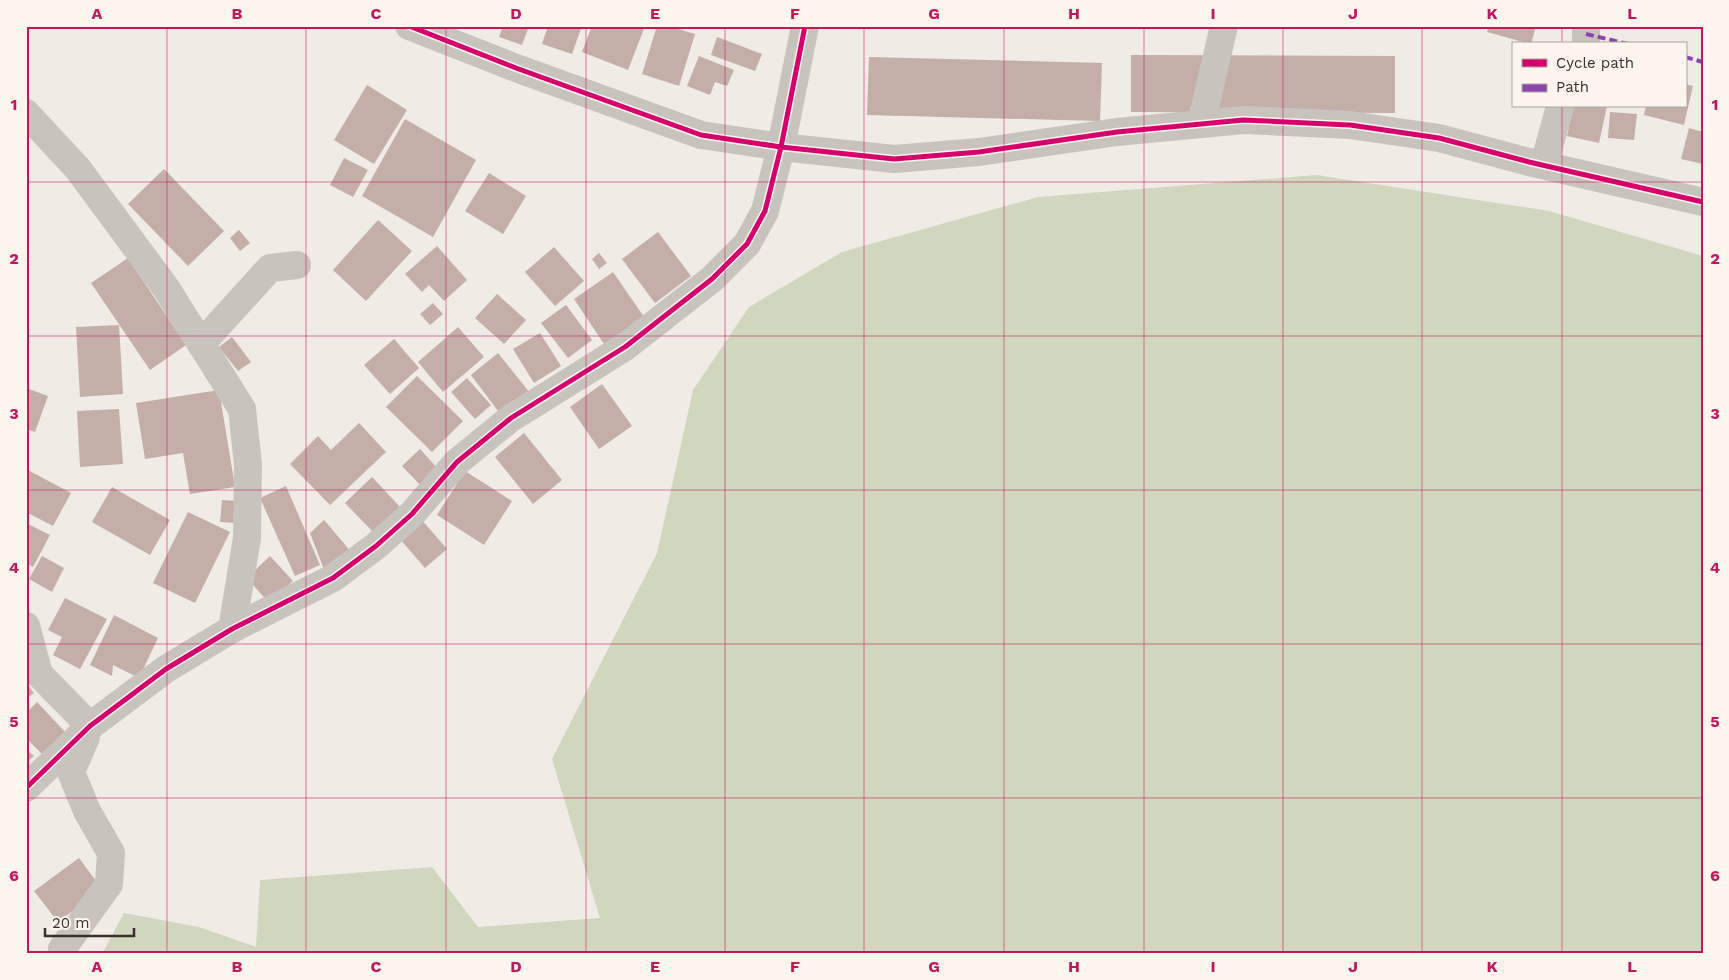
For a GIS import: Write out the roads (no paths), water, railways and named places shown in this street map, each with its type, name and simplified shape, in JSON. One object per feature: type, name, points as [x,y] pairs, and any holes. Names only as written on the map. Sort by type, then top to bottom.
[{"type":"street","points":[[409,26],[516,68],[701,135],[781,147],[894,159],[979,152],[1118,132],[1243,120],[1350,125],[1439,138],[1544,165],[1703,202]]},
{"type":"street","points":[[26,788],[90,726],[166,669],[232,629],[333,578],[376,546],[412,514],[457,462],[511,418],[625,347],[712,279],[747,244],[765,211],[781,147],[804,26]]},
{"type":"street","points":[[1201,124],[1224,26]]},
{"type":"street","points":[[1586,26],[1586,42]]},
{"type":"street","points":[[1544,165],[1559,108]]},
{"type":"street","points":[[26,113],[78,169],[166,288],[242,409],[248,465],[247,538],[232,629]]},
{"type":"street","points":[[201,344],[270,268],[298,265]]},
{"type":"street","points":[[26,626],[39,674],[90,726]]},
{"type":"street","points":[[62,949],[109,884],[111,853],[87,810],[71,772],[90,726]]}]
